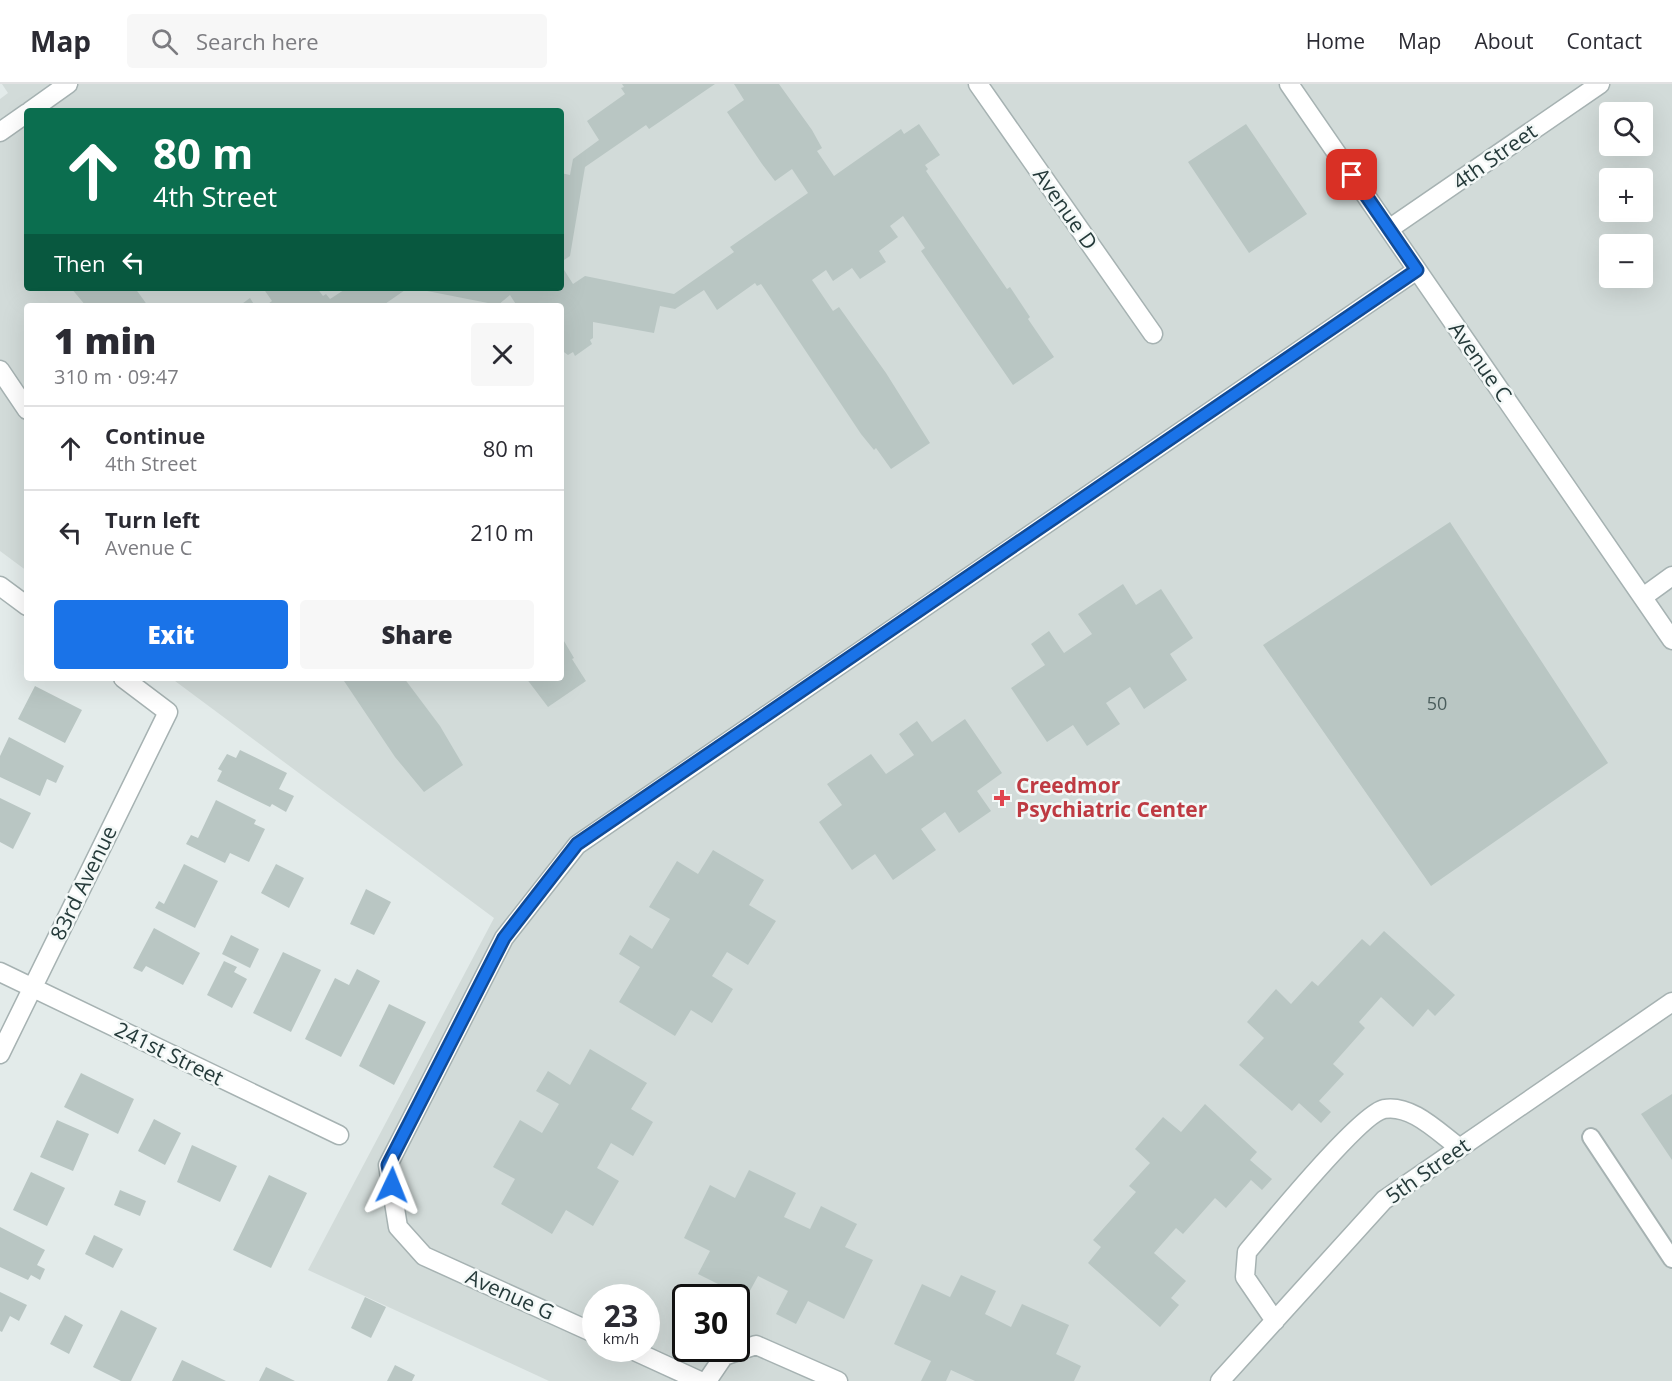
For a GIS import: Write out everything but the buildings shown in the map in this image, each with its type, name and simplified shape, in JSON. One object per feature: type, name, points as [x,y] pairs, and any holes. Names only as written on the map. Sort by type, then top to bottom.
[{"type":"street","name":"Avenue D","points":[[978,84],[1153,334]]},
{"type":"street","name":"Avenue C","points":[[1289,84],[1672,640]]},
{"type":"street","name":"4th Street","points":[[1389,229],[1600,84]]},
{"type":"street","points":[[33,108],[60,86]]},
{"type":"street","points":[[0,132],[24,115]]},
{"type":"street","name":"Avenue G","points":[[582,1328],[424,1256],[398,1227],[388,1165],[504,938],[577,844],[1417,270]]},
{"type":"street","points":[[0,370],[24,406]]},
{"type":"street","points":[[1642,597],[1672,576]]},
{"type":"street","points":[[0,586],[24,604]]},
{"type":"street","name":"83rd Avenue","points":[[0,1054],[168,712],[127,681]]},
{"type":"street","name":"241st Street","points":[[0,972],[339,1135]]},
{"type":"street","name":"5th Street","points":[[1220,1381],[1384,1200],[1672,1002]]},
{"type":"street","points":[[1275,1321],[1245,1277],[1247,1252],[1353,1131],[1383,1109],[1406,1110],[1460,1148]]},
{"type":"street","points":[[707,1381],[724,1356],[756,1345],[838,1381]]},
{"type":"street","points":[[659,1362],[700,1381]]},
{"type":"lane","points":[[1591,1137],[1672,1259]]},
{"type":"shaded area","name":"Creedmor Psychiatric Center","points":[[2,84],[1672,84],[1672,1381],[549,1381],[308,1270],[494,918],[175,681],[564,681],[564,303],[24,303],[24,569],[0,551],[0,99],[8,93]]},
{"type":"place","name":"Creedmor Psychiatric Center","points":[[1002,798]]},
{"type":"route","points":[[392,1185],[388,1165],[504,938],[577,844],[1417,270],[1352,175]]}]
